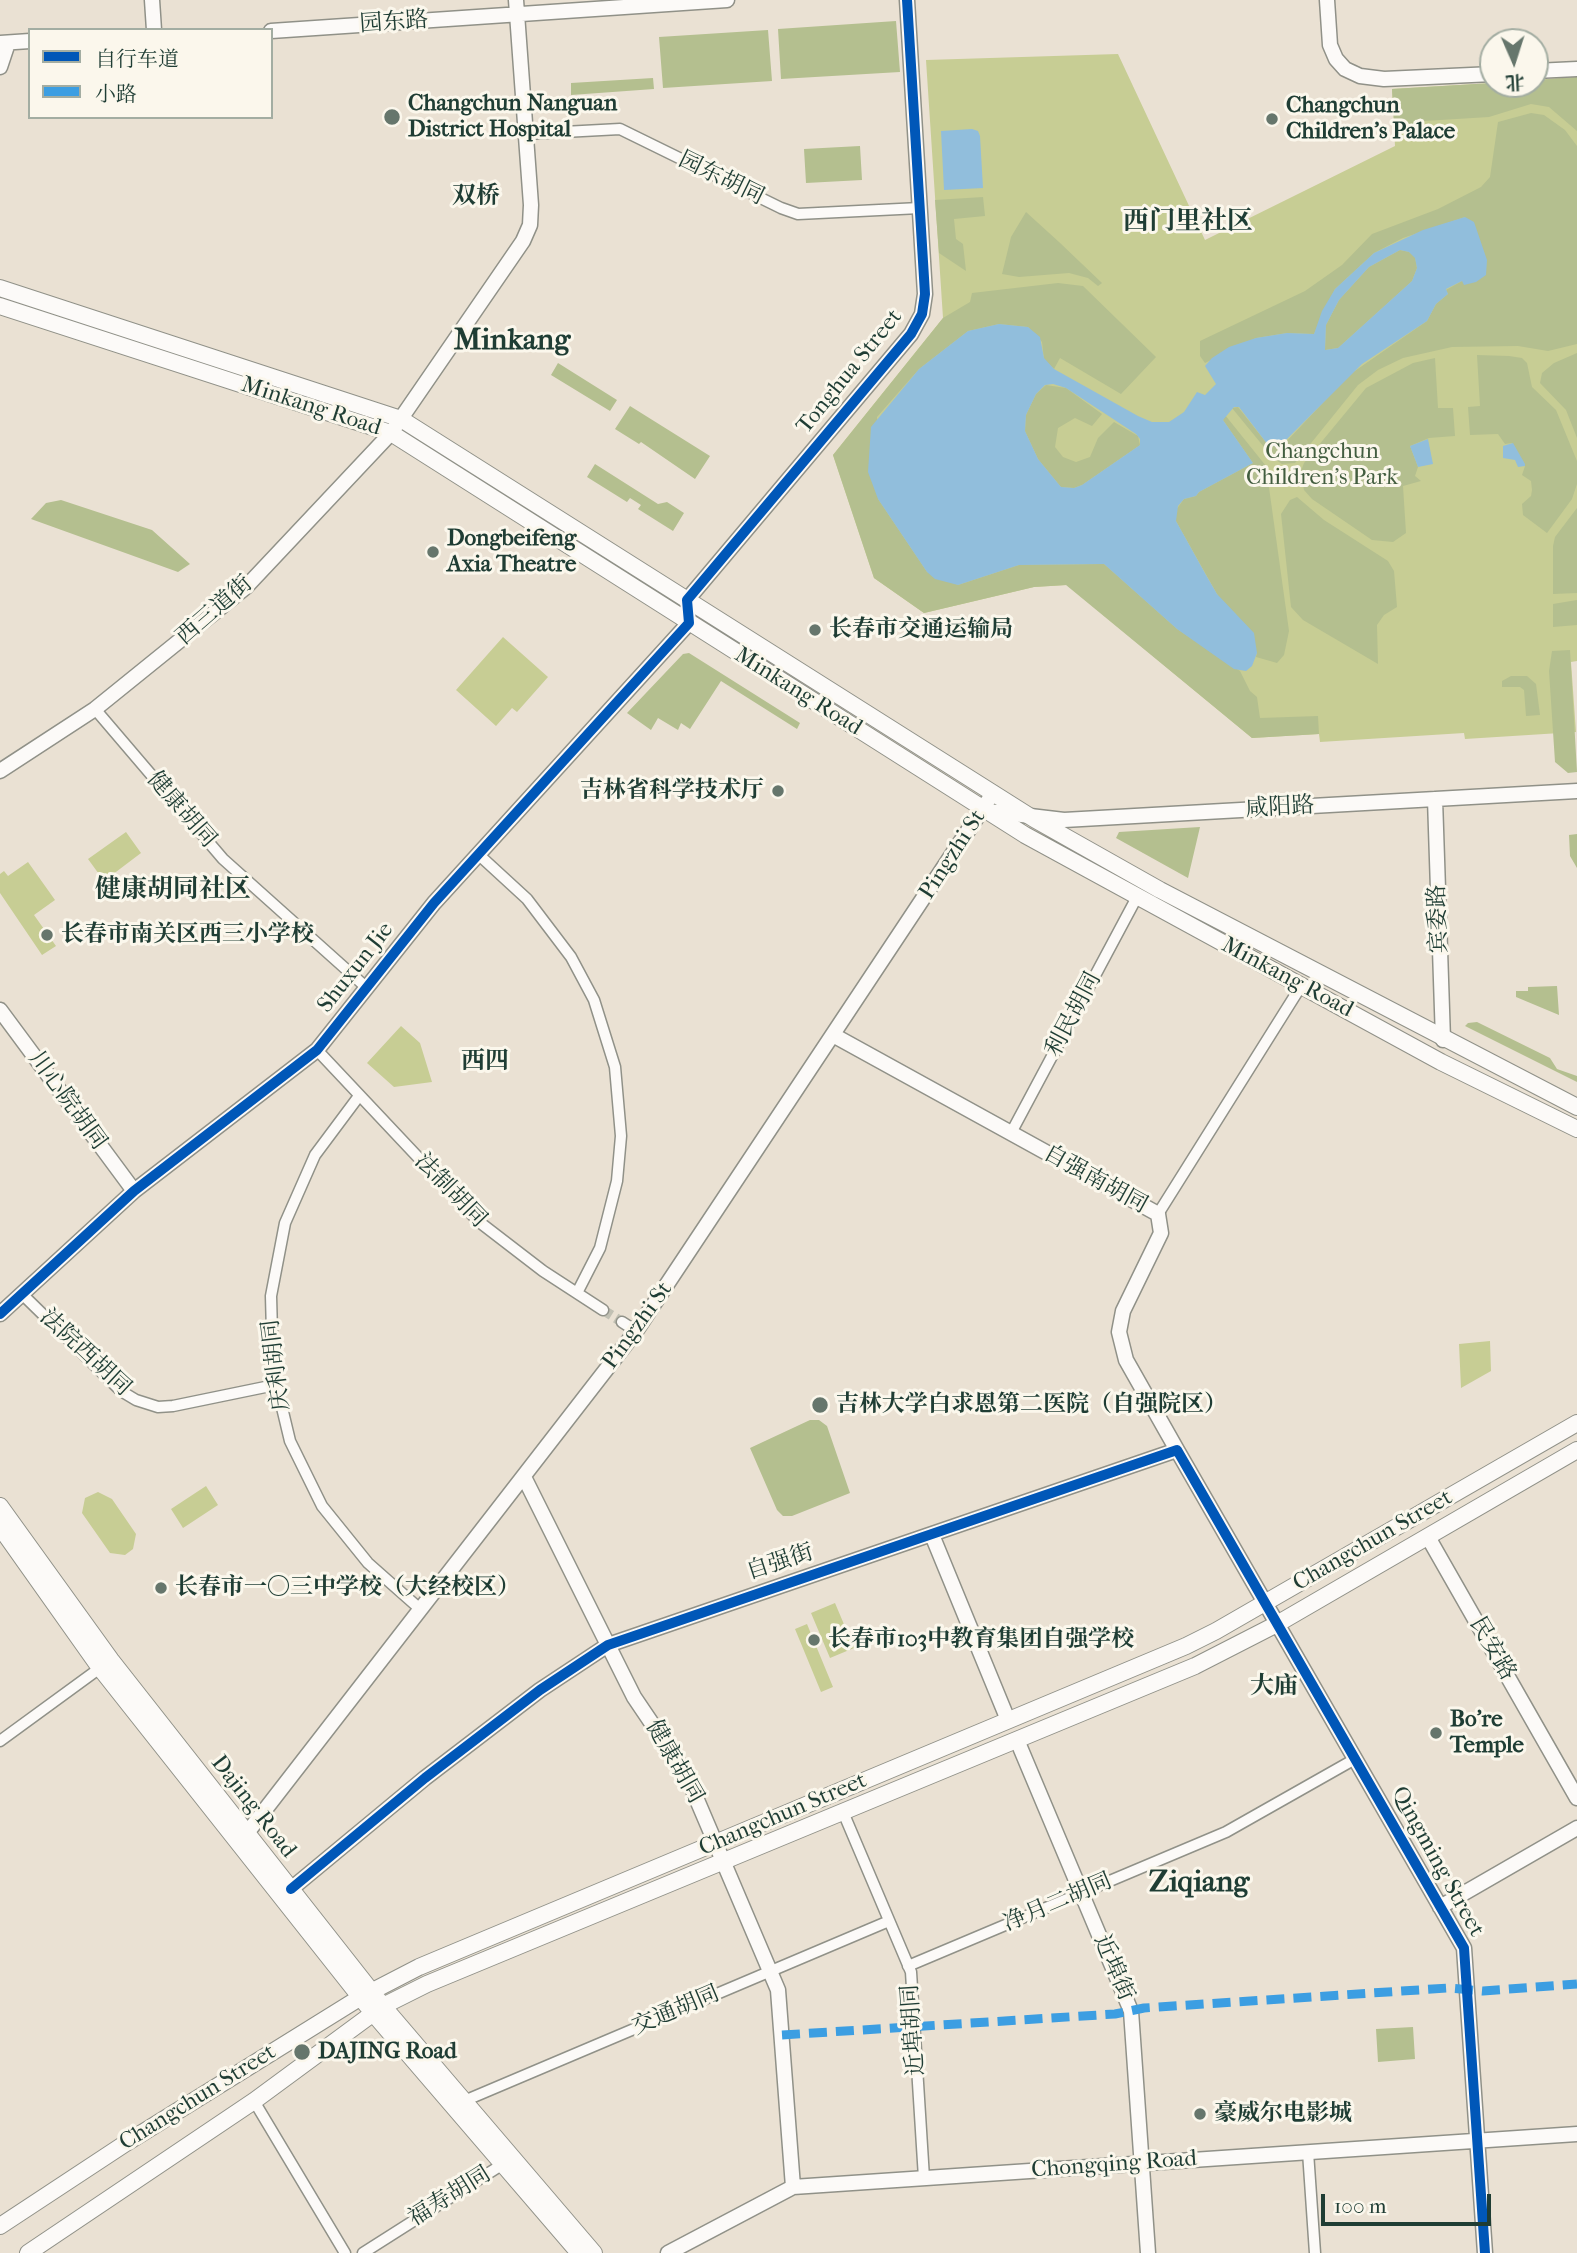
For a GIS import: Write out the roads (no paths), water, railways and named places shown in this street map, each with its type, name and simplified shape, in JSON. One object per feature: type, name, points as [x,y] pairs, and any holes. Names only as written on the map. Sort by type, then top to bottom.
[{"type":"main road","name":"Minkang Road","points":[[0,288],[401,419],[1034,819],[1443,1040],[1577,1107]]},
{"type":"main road","name":"Minkang Road","points":[[0,306],[391,433],[983,810],[1441,1062],[1577,1129]]},
{"type":"main road","name":"Changchun Street","points":[[0,2226],[126,2143],[366,1994],[419,1967],[1186,1646],[1265,1604],[1577,1423]]},
{"type":"main road","name":"Changchun Street","points":[[29,2253],[254,2101],[377,2009],[427,1984],[1195,1666],[1277,1624],[1577,1450]]},
{"type":"main road","name":"Dajing Road","points":[[0,1506],[111,1660],[291,1889],[377,2009],[579,2253]]},
{"type":"main road","name":"Dajing Road","points":[[0,1527],[100,1668],[366,1994]]},
{"type":"main road","name":"Dajing Road","points":[[377,2009],[464,2101],[594,2253]]},
{"type":"street","points":[[152,0],[154,28]]},
{"type":"street","name":"园东路","points":[[273,31],[517,7],[727,0]]},
{"type":"street","name":"Tonghua Street","points":[[687,600],[918,323],[925,294],[907,0]]},
{"type":"street","points":[[1327,0],[1330,45],[1336,59],[1352,72],[1384,79],[1479,75]]},
{"type":"street","name":"西三道街","points":[[0,771],[95,709],[198,629],[246,587],[391,433],[527,233],[531,205],[517,7]]},
{"type":"street","points":[[0,67],[4,43],[28,41]]},
{"type":"street","points":[[1549,70],[1577,69]]},
{"type":"street","name":"园东胡同","points":[[526,134],[620,129],[798,214],[920,208]]},
{"type":"street","points":[[687,600],[689,623]]},
{"type":"street","name":"Shuxun Jie","points":[[0,1314],[134,1191],[317,1050],[434,903],[689,623]]},
{"type":"street","name":"健康胡同","points":[[95,709],[223,859],[367,988]]},
{"type":"street","name":"咸阳路","points":[[983,810],[1034,819],[1099,819],[1577,791]]},
{"type":"street","name":"Pingzhi St","points":[[247,1833],[636,1331],[993,793]]},
{"type":"street","name":"宾委路","points":[[1435,799],[1443,1040]]},
{"type":"street","points":[[478,854],[527,899],[572,957],[594,1000],[615,1067],[621,1112],[617,1181],[600,1248],[577,1293]]},
{"type":"street","name":"利民胡同","points":[[1011,1133],[1137,897]]},
{"type":"street","name":"自强南胡同","points":[[834,1035],[1158,1214],[1301,986]]},
{"type":"street","name":"川心院胡同","points":[[0,1010],[134,1191]]},
{"type":"street","name":"法制胡同","points":[[317,1050],[478,1221],[603,1310]]},
{"type":"street","name":"庆利胡同","points":[[359,1096],[315,1156],[285,1223],[271,1296],[270,1345],[275,1385],[290,1441],[322,1506],[368,1563],[420,1609]]},
{"type":"street","points":[[1158,1214],[1161,1233],[1123,1311],[1119,1332],[1126,1360],[1265,1604]]},
{"type":"street","name":"法院西胡同","points":[[22,1294],[121,1391],[136,1400],[159,1407],[173,1406],[275,1385]]},
{"type":"street","points":[[622,1322],[636,1331]]},
{"type":"street","name":"自强街","points":[[291,1889],[425,1778],[540,1690],[608,1645],[1177,1450]]},
{"type":"street","name":"健康胡同","points":[[524,1477],[634,1697],[687,1774],[778,1990],[793,2187]]},
{"type":"street","points":[[932,1535],[1008,1720]]},
{"type":"street","name":"民安路","points":[[1428,1537],[1577,1798]]},
{"type":"street","name":"Qingming Street","points":[[1265,1604],[1464,1948],[1485,2253]]},
{"type":"street","points":[[0,1741],[100,1668]]},
{"type":"street","name":"近埠街","points":[[1017,1740],[1130,2011],[1148,2253]]},
{"type":"street","name":"净月二胡同","points":[[908,1966],[1226,1832],[1355,1759]]},
{"type":"street","name":"近埠胡同","points":[[843,1812],[908,1966],[924,2178]]},
{"type":"street","points":[[1440,1907],[1577,1828]]},
{"type":"street","name":"交通胡同","points":[[464,2101],[889,1921]]},
{"type":"street","points":[[254,2101],[345,2253]]},
{"type":"street","name":"Chongqing Road","points":[[668,2253],[793,2187],[1577,2134]]},
{"type":"street","points":[[1308,2152],[1315,2253]]},
{"type":"street","name":"福寿胡同","points":[[363,2253],[503,2164]]},
{"type":"water","points":[[941,131],[978,131],[980,136],[983,188],[944,190]]},
{"type":"water","points":[[1465,217],[1474,222],[1487,260],[1486,275],[1476,282],[1464,285],[1462,281],[1446,289],[1448,294],[1436,304],[1427,321],[1362,364],[1279,447],[1268,445],[1239,407],[1234,407],[1223,420],[1253,463],[1196,496],[1184,499],[1178,506],[1176,521],[1217,594],[1254,633],[1257,653],[1252,666],[1246,671],[1234,669],[1177,629],[1104,564],[1019,565],[958,585],[935,579],[927,572],[878,499],[868,472],[871,427],[919,369],[968,331],[999,324],[1028,327],[1040,337],[1044,358],[1054,369],[1138,416],[1152,422],[1169,422],[1184,412],[1197,392],[1205,395],[1216,384],[1205,366],[1212,358],[1229,347],[1256,338],[1287,333],[1314,334],[1322,311],[1335,289],[1374,253],[1423,230]],"holes":[[[1400,250],[1409,252],[1415,258],[1417,268],[1412,281],[1338,348],[1325,350],[1326,325],[1339,300],[1369,267]],[[1053,384],[1066,388],[1136,434],[1140,445],[1082,485],[1074,488],[1061,487],[1038,459],[1025,431],[1026,415],[1036,394],[1045,385]]]},
{"type":"water","points":[[1428,439],[1433,464],[1418,467],[1410,446]]},
{"type":"water","points":[[1513,443],[1525,466],[1518,467],[1515,460],[1503,458],[1503,446]]},
{"type":"tunnel","points":[[603,1310],[622,1322]]},
{"type":"place","name":"Changchun Nanguan District Hospital","points":[[392,117]]},
{"type":"place","name":"Changchun Children's Palace","points":[[1272,119]]},
{"type":"place","name":"Dongbeifeng Axia Theatre","points":[[433,552]]},
{"type":"place","name":"长春市交通运输局","points":[[815,630]]},
{"type":"place","name":"吉林省科学技术厅","points":[[778,791]]},
{"type":"place","name":"长春市南关区西三小学校","points":[[47,935]]},
{"type":"place","name":"吉林大学白求恩第二医院（自强院区）","points":[[820,1405]]},
{"type":"place","name":"长春市一〇三中学校（大经校区）","points":[[161,1588]]},
{"type":"place","name":"长春市103中教育集团自强学校","points":[[814,1640]]},
{"type":"place","name":"Bo're Temple","points":[[1436,1733]]},
{"type":"place","name":"DAJING Road","points":[[302,2052]]},
{"type":"place","name":"豪威尔电影城","points":[[1200,2114]]},
{"type":"district","name":"双桥","points":[[476,197]]},
{"type":"district","name":"西门里社区","points":[[1188,223]]},
{"type":"district","name":"Minkang","points":[[512,342]]},
{"type":"district","name":"健康胡同社区","points":[[173,891]]},
{"type":"district","name":"西四","points":[[485,1062]]},
{"type":"district","name":"大庙","points":[[1274,1687]]},
{"type":"district","name":"Ziqiang","points":[[1199,1884]]},
{"type":"park label","name":"Changchun Children's Park","points":[[1322,465]]}]
